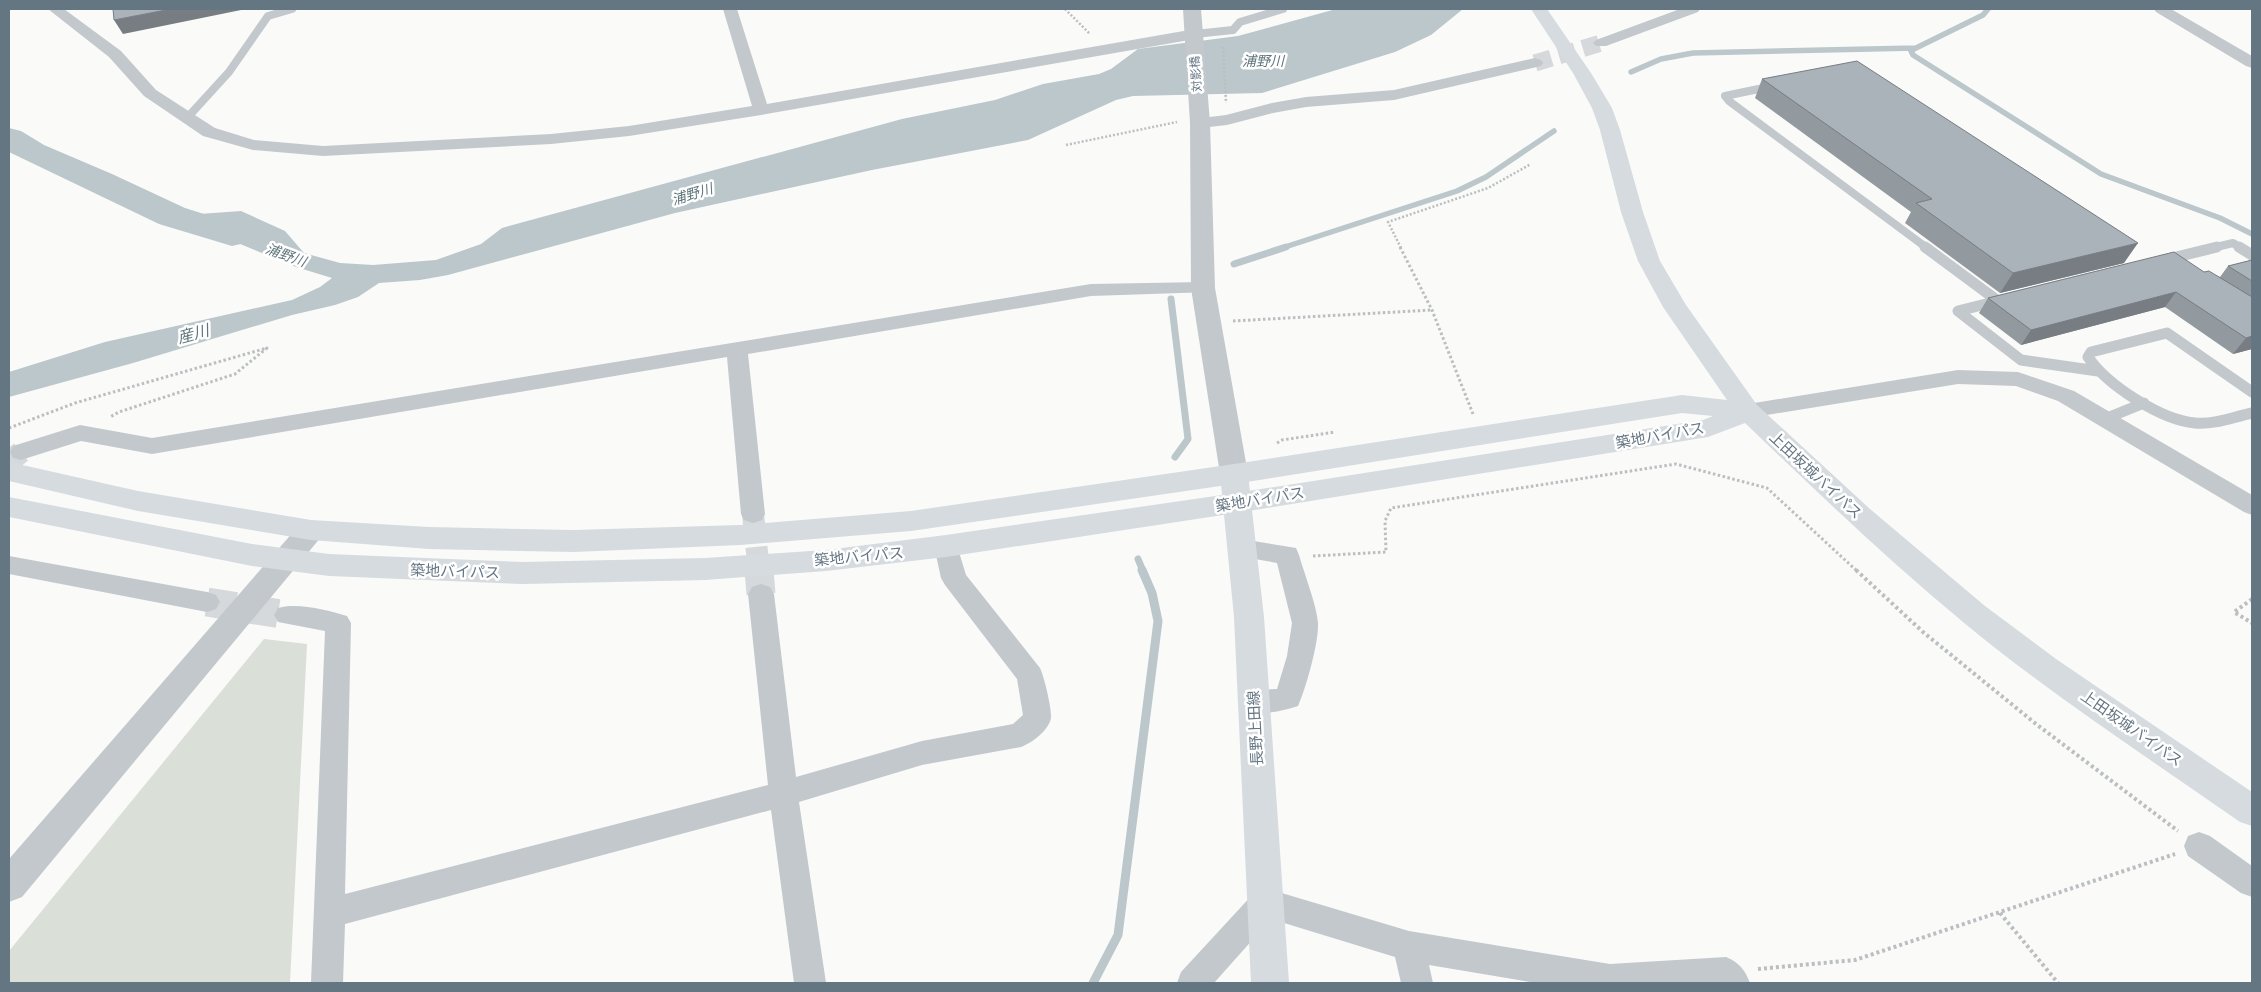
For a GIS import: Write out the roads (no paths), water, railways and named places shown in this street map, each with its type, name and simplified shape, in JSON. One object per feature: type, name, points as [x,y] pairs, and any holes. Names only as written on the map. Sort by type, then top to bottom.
[{"type":"main road","name":"上田坂城バイパス","points":[[1539,9],[1602,108],[1610,130],[1632,212],[1649,261],[1680,315],[1748,411],[1860,516],[1974,614],[2045,668],[2252,811]]},
{"type":"main road","name":"築地バイパス","points":[[9,507],[84,524],[284,560],[413,570],[560,575],[730,568],[946,546],[1235,488],[1481,435],[1682,404],[1748,411]]},
{"type":"main road","name":"築地バイパス","points":[[15,462],[138,501],[311,530],[429,538],[564,541],[740,535],[911,521],[1235,488],[1708,428],[1748,411]]},
{"type":"main road","name":"長野上田線","points":[[1235,488],[1249,617],[1270,983]]},
{"type":"street","points":[[55,9],[115,54],[150,93],[209,132],[253,145],[323,152],[551,139],[629,131],[1194,36]]},
{"type":"street","points":[[730,9],[761,110]]},
{"type":"street","name":"対影橋","points":[[1192,9],[1199,117],[1203,288],[1235,488]]},
{"type":"street","points":[[1601,43],[1693,9]]},
{"type":"street","points":[[2161,9],[2252,63]]},
{"type":"street","points":[[1199,117],[1227,120],[1272,108],[1306,102],[1394,95],[1509,71],[1534,63]]},
{"type":"street","points":[[15,462],[80,433],[152,446],[1091,290],[1203,288]]},
{"type":"street","points":[[737,348],[753,514]]},
{"type":"street","points":[[1748,411],[1928,381],[1980,376],[2018,379],[2066,396],[2107,418],[2252,506]]},
{"type":"street","points":[[9,885],[311,530]]},
{"type":"street","points":[[330,913],[783,794],[922,753],[1021,735],[1037,718],[1030,676],[954,578],[946,546]]},
{"type":"street","points":[[1241,548],[1287,555],[1305,623],[1300,656],[1288,698],[1269,702],[1254,701]]},
{"type":"street","points":[[9,564],[208,602]]},
{"type":"street","points":[[761,594],[783,794],[810,983]]},
{"type":"street","points":[[287,615],[338,623],[327,983]]},
{"type":"street","points":[[2199,846],[2252,883]]},
{"type":"street","points":[[1193,983],[1265,903],[1409,946],[1610,980],[1730,978]]},
{"type":"street","points":[[1409,946],[1416,983]]},
{"type":"lane","points":[[187,118],[229,72],[268,16],[292,9]]},
{"type":"lane","points":[[1194,36],[1233,30],[1240,22],[1283,9]]},
{"type":"lane","points":[[1784,84],[1725,96],[1729,101],[2003,300],[1958,311],[2021,360],[2098,370]]},
{"type":"lane","points":[[2149,264],[2172,262],[2233,243],[2252,255]]},
{"type":"lane","points":[[2252,392],[2167,332],[2092,352],[2088,356],[2098,370],[2144,402],[2176,419],[2197,423],[2214,422],[2252,413]]},
{"type":"lane","points":[[2107,418],[2144,402]]},
{"type":"water","name":"浦野川","points":[[1336,9],[1463,9],[1431,35],[1395,52],[1262,93],[1133,96],[1116,100],[1028,140],[872,170],[675,213],[448,275],[420,280],[379,283],[358,297],[335,305],[292,315],[133,363],[9,397],[9,372],[105,342],[292,300],[320,287],[332,278],[296,267],[172,216],[241,211],[285,231],[304,253],[340,263],[373,265],[436,260],[481,244],[502,228],[902,119],[995,100],[1043,84],[1099,74],[1111,69],[1138,49],[1238,36]]},
{"type":"waterway","points":[[1916,48],[1983,15],[1988,9]]},
{"type":"waterway","points":[[1631,72],[1661,59],[1693,53],[1916,48]]},
{"type":"waterway","points":[[1916,48],[1911,51],[1913,55],[2101,174],[2220,218],[2252,234]]},
{"type":"waterway","points":[[1282,248],[1457,191],[1486,177],[1554,131]]},
{"type":"waterway","name":"浦野川","points":[[9,138],[32,152],[100,181],[172,216],[232,235]]},
{"type":"waterway","points":[[1234,264],[1286,247]]},
{"type":"waterway","points":[[1171,299],[1188,439],[1175,457]]},
{"type":"waterway","points":[[1138,559],[1143,571]]},
{"type":"waterway","points":[[1093,983],[1118,935],[1158,621],[1152,593],[1142,570]]},
{"type":"tunnel","points":[[1535,63],[1601,43]]},
{"type":"tunnel","points":[[9,462],[21,452]]},
{"type":"tunnel","points":[[753,514],[759,571]]},
{"type":"tunnel","points":[[759,570],[761,594]]},
{"type":"tunnel","points":[[207,602],[287,615]]},
{"type":"water label","name":"産川","points":[[193,334]]}]
